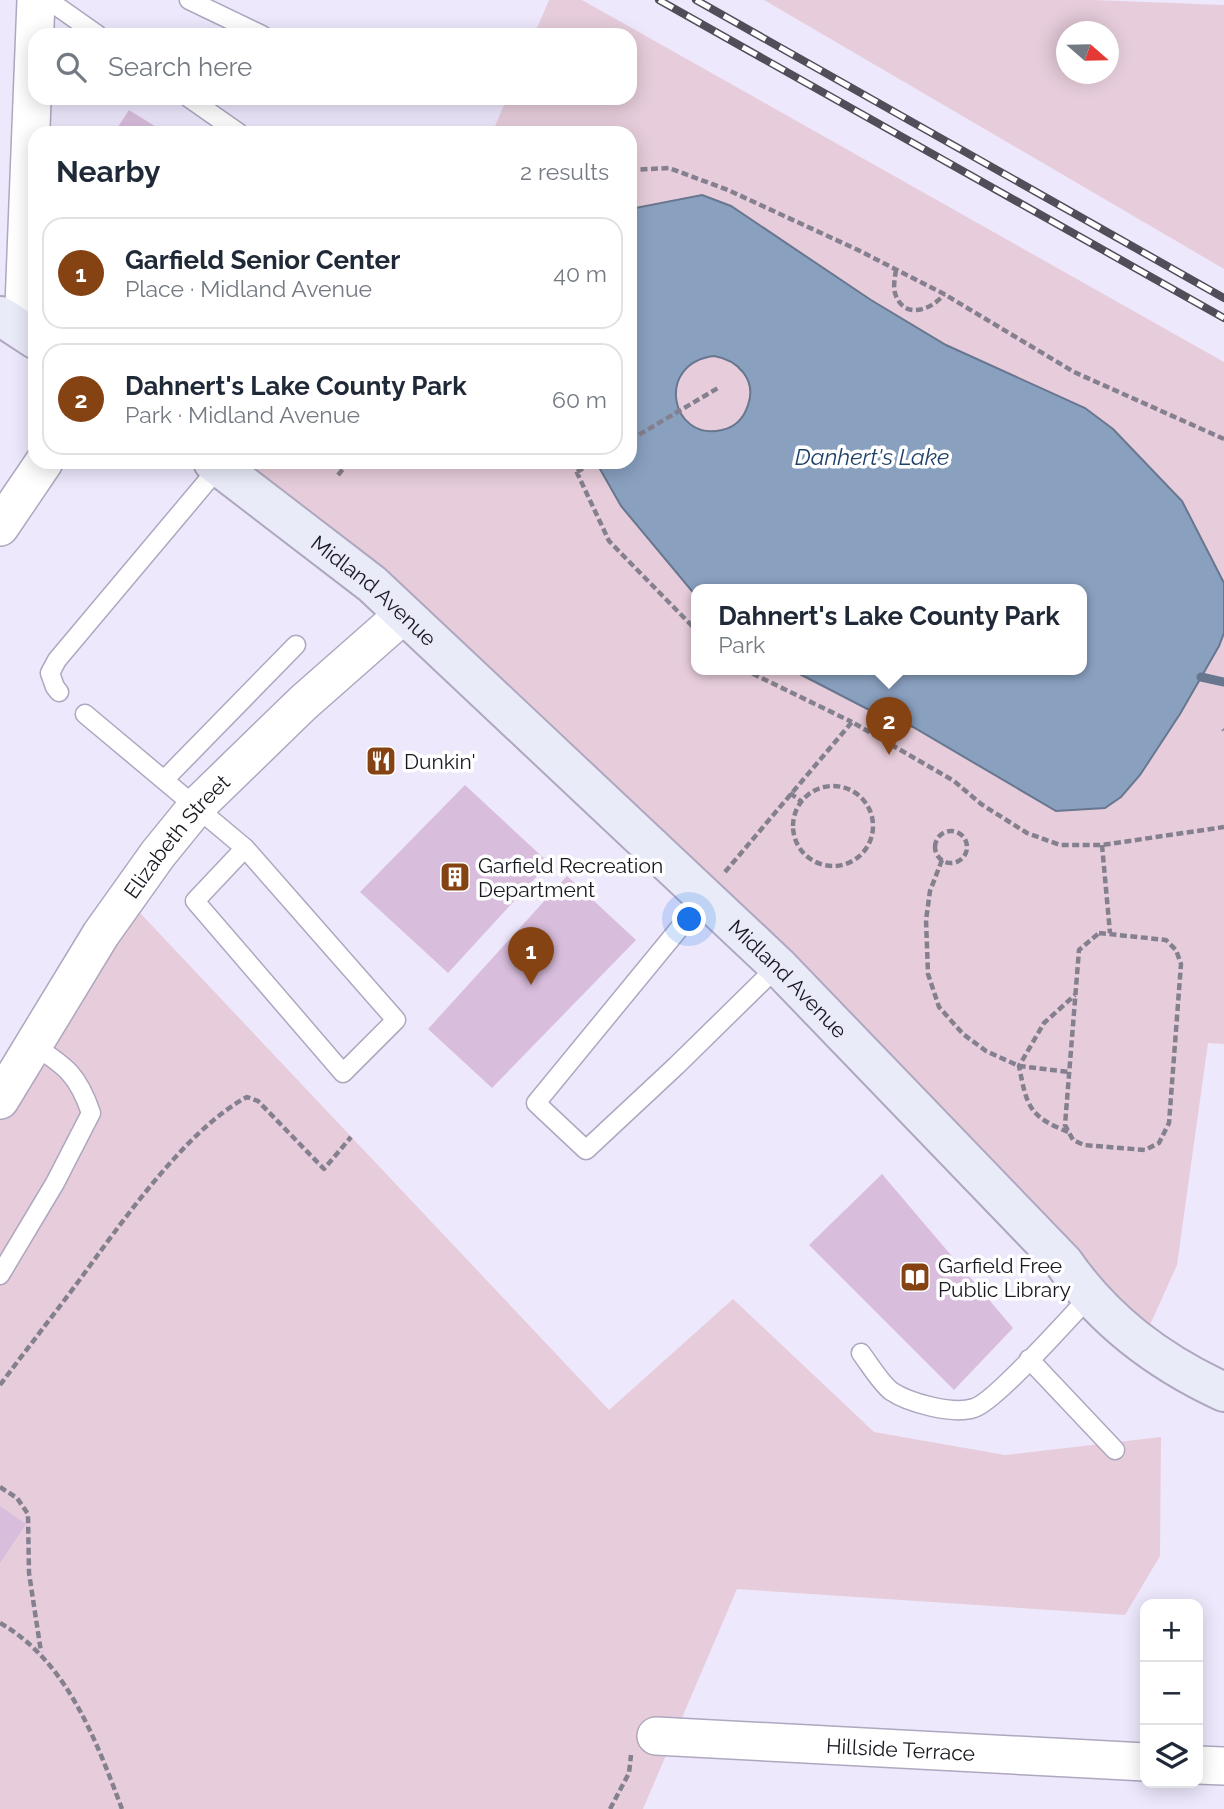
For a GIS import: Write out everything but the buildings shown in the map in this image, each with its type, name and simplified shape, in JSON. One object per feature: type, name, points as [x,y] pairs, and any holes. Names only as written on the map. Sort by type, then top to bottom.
[{"type":"street","points":[[35,28],[36,0]]},
{"type":"street","points":[[29,126],[31,105]]},
{"type":"street","points":[[19,328],[28,154]]},
{"type":"street","points":[[0,527],[39,469]]},
{"type":"street","name":"Midland Avenue","points":[[221,469],[372,584],[778,965],[1064,1263],[1104,1312],[1141,1345],[1188,1375],[1224,1392]]},
{"type":"street","name":"Elizabeth Street","points":[[0,1100],[101,934],[158,854],[197,806],[303,703],[404,614]]},
{"type":"street","name":"Hillside Terrace","points":[[656,1736],[1140,1762]]},
{"type":"street","points":[[1203,1765],[1224,1766]]},
{"type":"lane","points":[[48,0],[88,28]]},
{"type":"lane","points":[[189,0],[247,28]]},
{"type":"lane","points":[[199,105],[229,126]]},
{"type":"lane","points":[[59,692],[50,673],[57,660],[213,469]]},
{"type":"lane","points":[[164,779],[296,645]]},
{"type":"lane","points":[[85,714],[245,848],[396,1020],[343,1073],[195,901],[245,848]]},
{"type":"lane","points":[[705,897],[537,1103],[586,1150],[778,965]]},
{"type":"lane","points":[[0,1275],[55,1184],[91,1113],[82,1087],[59,1062],[33,1045]]},
{"type":"lane","points":[[861,1353],[891,1390],[924,1405],[960,1411],[977,1408],[1000,1389],[1090,1296]]},
{"type":"lane","points":[[1029,1359],[1115,1450]]},
{"type":"path","points":[[637,170],[669,168],[728,190],[944,294],[1074,372],[1224,439]]},
{"type":"path","points":[[896,270],[894,290],[898,300],[906,308],[919,312],[930,308],[944,294]]},
{"type":"path","points":[[637,436],[718,388]]},
{"type":"path","points":[[338,475],[343,469]]},
{"type":"path","points":[[576,469],[609,541],[691,625]]},
{"type":"path","points":[[577,472],[582,469]]},
{"type":"path","points":[[755,675],[852,722],[954,780],[981,803],[1027,833],[1060,845],[1102,845],[1224,827]]},
{"type":"path","points":[[705,897],[852,722]]},
{"type":"path","points":[[833,786],[846,788],[859,795],[868,806],[872,819],[873,833],[868,846],[850,863],[837,866],[813,861],[803,853],[793,830],[794,818],[802,802],[807,795],[819,788],[833,786]]},
{"type":"path","points":[[790,793],[802,802]]},
{"type":"path","points":[[948,831],[961,835],[966,849],[962,858],[952,863],[942,860],[936,851],[939,836],[948,831]]},
{"type":"path","points":[[1102,845],[1110,933]]},
{"type":"path","points":[[942,860],[930,891],[926,920],[928,974],[939,1007],[962,1034],[986,1051],[1019,1066],[1069,1072]]},
{"type":"path","points":[[1099,933],[1110,933],[1166,940],[1171,944],[1181,964],[1169,1123],[1159,1143],[1145,1150],[1084,1145],[1073,1140],[1068,1133],[1065,1118],[1079,950],[1099,933]]},
{"type":"path","points":[[1068,1133],[1044,1122],[1033,1113],[1019,1066],[1044,1023],[1075,995]]},
{"type":"path","points":[[0,1385],[124,1219],[182,1151],[235,1104],[247,1097],[258,1101],[324,1169],[351,1137]]},
{"type":"path","points":[[0,1487],[17,1498],[27,1514],[29,1573],[41,1653]]},
{"type":"path","points":[[0,1623],[20,1634],[41,1653],[76,1703],[103,1758],[122,1809]]},
{"type":"path","points":[[610,1809],[629,1773],[634,1735],[656,1736]]},
{"type":"shaded area","points":[[549,0],[582,0],[632,28],[537,28]]},
{"type":"shaded area","points":[[764,0],[1094,0],[1224,5],[1224,269]]},
{"type":"shaded area","points":[[637,31],[1224,362],[1224,1044],[1208,1043],[1177,1265],[1141,1345],[778,966],[221,469],[637,469],[637,126],[495,126],[504,105],[637,105]]},
{"type":"shaded area","points":[[125,897],[609,1410],[733,1299],[874,1432],[1005,1455],[1161,1437],[1160,1556],[1125,1615],[737,1589],[643,1809],[0,1809],[0,1101]]},
{"type":"water","name":"Danhert's Lake","points":[[702,195],[731,206],[871,300],[946,345],[1085,408],[1113,429],[1182,501],[1224,583],[1224,633],[1180,714],[1140,775],[1121,797],[1105,808],[1056,811],[913,727],[879,715],[802,675],[1087,675],[1087,584],[691,584],[691,590],[621,506],[600,469],[637,469],[637,208]],"holes":[[[714,356],[731,362],[748,380],[748,405],[741,418],[731,427],[704,431],[681,414],[676,400],[677,386],[683,372],[695,362]]]},
{"type":"waterway","points":[[1201,677],[1224,682]]},
{"type":"railway","points":[[659,0],[1224,318]]},
{"type":"railway","points":[[696,0],[1224,298]]},
{"type":"place","name":"Dahnert's Lake County Park","points":[[889,755]]},
{"type":"place","name":"Dunkin'","points":[[381,761]]},
{"type":"place","name":"Garfield Recreation Department","points":[[455,877]]},
{"type":"place","name":"Garfield Senior Center","points":[[531,985]]},
{"type":"place","name":"Garfield Free Public Library","points":[[915,1277]]}]
